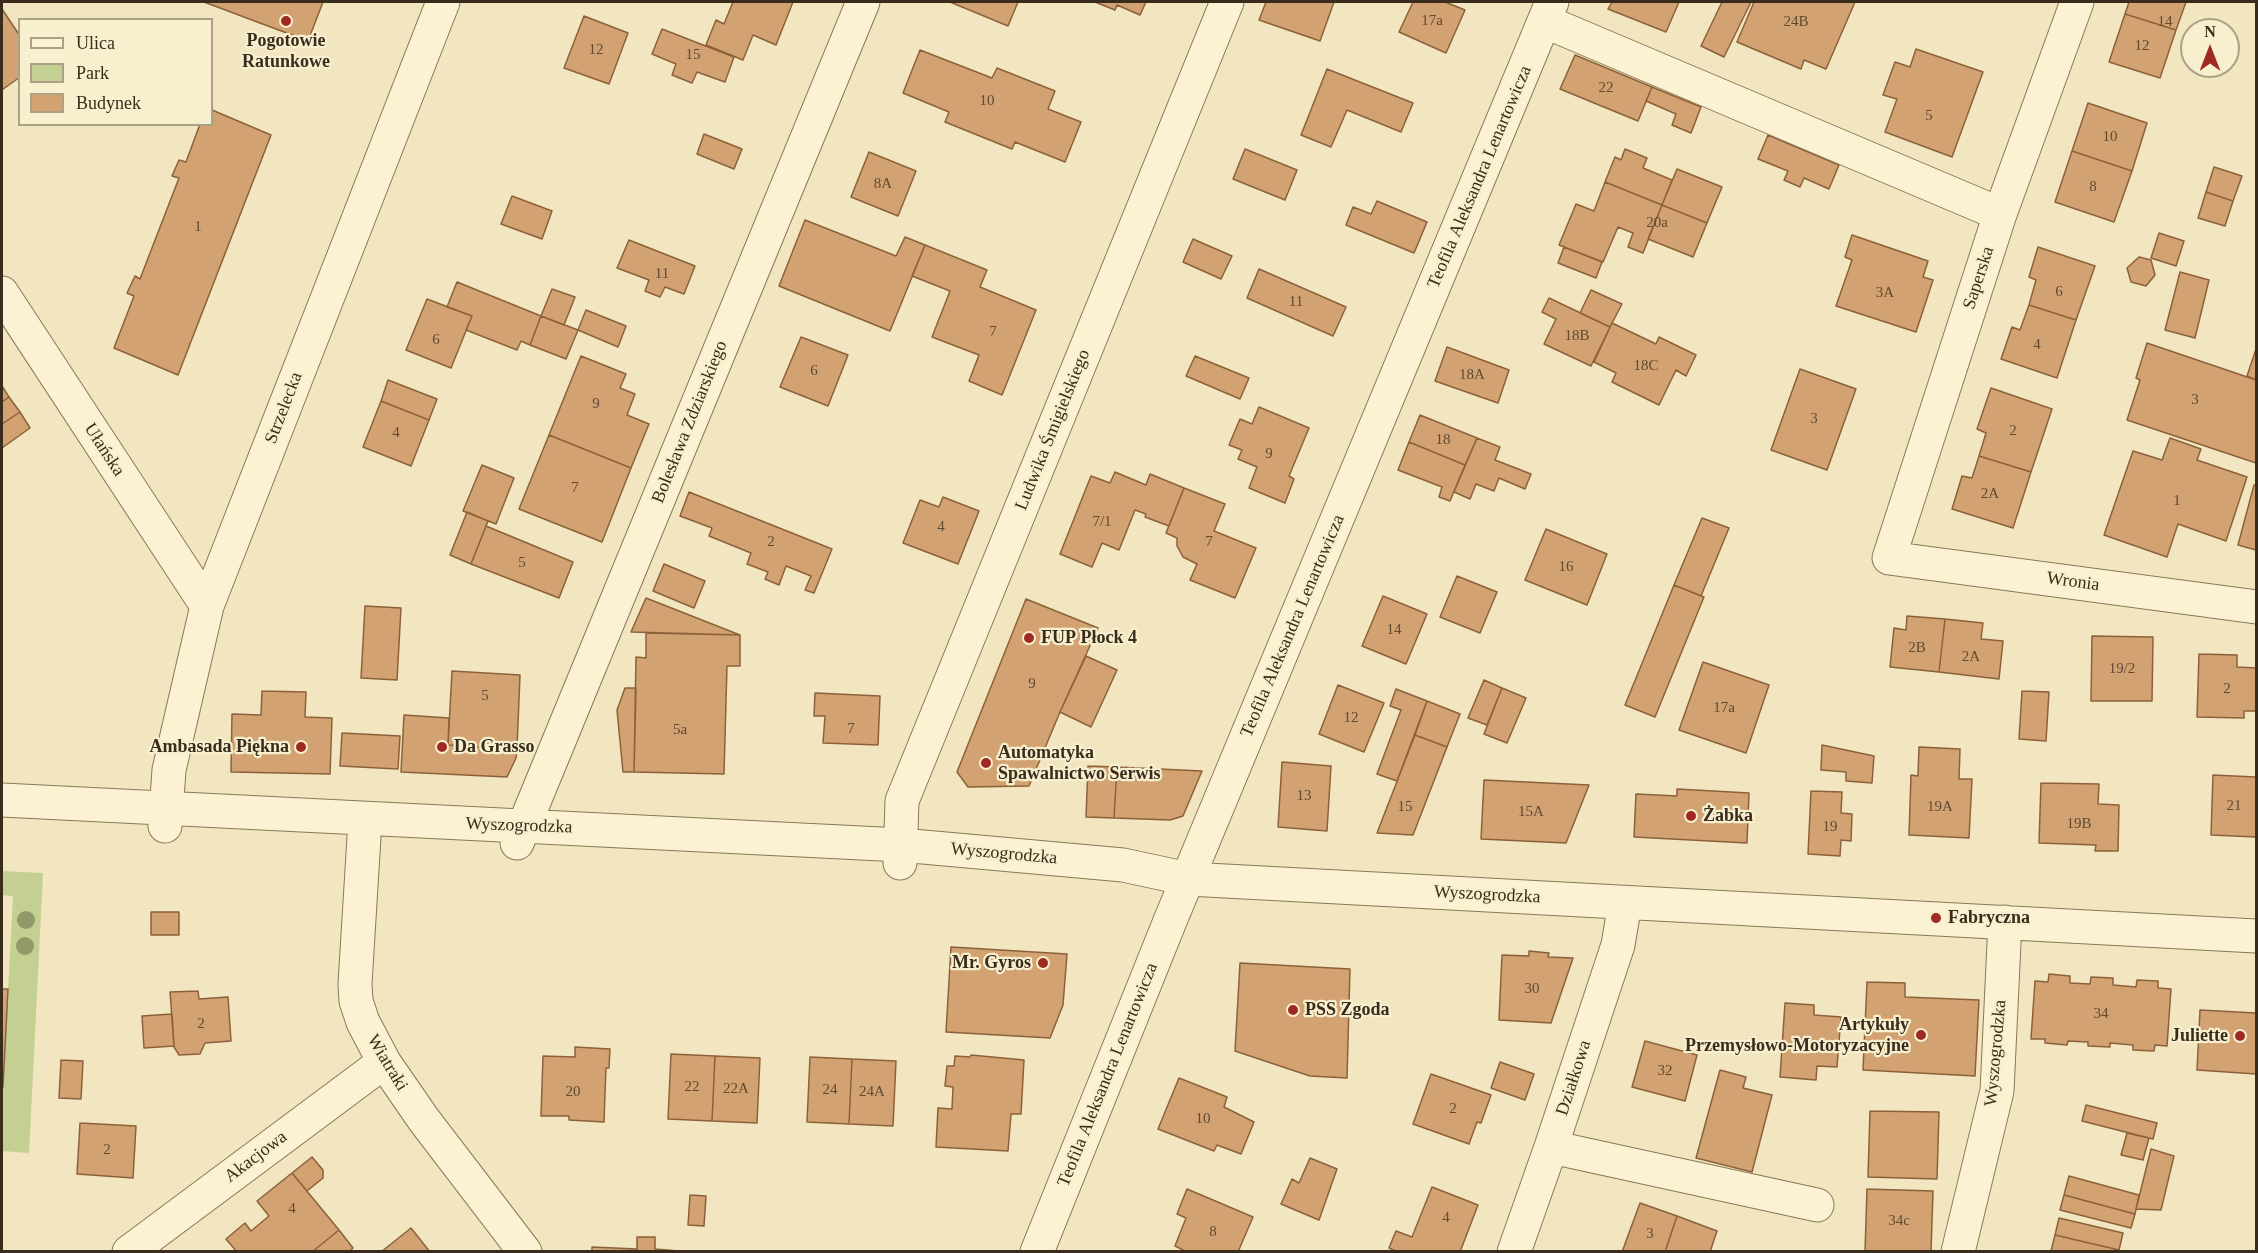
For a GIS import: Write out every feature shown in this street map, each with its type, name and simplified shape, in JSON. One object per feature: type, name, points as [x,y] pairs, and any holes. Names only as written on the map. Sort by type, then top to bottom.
[{"type":"street","name":"Strzelecka","points":[[165,817],[169,770],[207,606],[443,2]]},
{"type":"street","name":"Bolesława Zdziarskiego","points":[[521,834],[863,2]]},
{"type":"street","name":"Ludwika Śmigielskiego","points":[[900,854],[902,801],[1227,2]]},
{"type":"street","name":"Saperska","points":[[1888,558],[2000,214],[2077,2]]},
{"type":"street","points":[[1549,11],[2000,214]]},
{"type":"street","name":"Teofila Aleksandra Lenartowicza","points":[[1037,1251],[1188,879],[1549,11]]},
{"type":"street","name":"Ułańska","points":[[2,293],[207,606]]},
{"type":"street","name":"Wronia","points":[[1888,558],[2256,607]]},
{"type":"street","name":"Wyszogrodzka","points":[[2,800],[165,817],[1123,865],[1188,879],[2256,936]]},
{"type":"street","name":"Wiatraki","points":[[364,837],[356,1001],[363,1022],[384,1062],[424,1120],[525,1251]]},
{"type":"street","name":"Działkowa","points":[[1514,1251],[1618,945],[1625,903]]},
{"type":"street","name":"Wyszogrodzka","points":[[1958,1251],[1997,1091],[2005,922]]},
{"type":"street","name":"Akacjowa","points":[[129,1251],[384,1062]]},
{"type":"street","points":[[1551,1147],[1817,1205]]},
{"type":"green space","points":[[2,871],[43,873],[29,1153],[2,1151],[2,1087],[13,896],[2,895]]},
{"type":"building","name":"Pogotowie Ratunkowe","points":[[204,2],[323,2],[308,41]]},
{"type":"building","points":[[733,2],[793,2],[776,45],[753,35],[743,60],[706,45],[716,20],[724,24]]},
{"type":"building","points":[[950,2],[1018,2],[1008,26]]},
{"type":"building","points":[[1095,2],[1146,2],[1140,15],[1117,5],[1115,10]]},
{"type":"building","points":[[1266,2],[1334,2],[1320,41],[1259,20]]},
{"type":"building","points":[[1413,2],[1445,2],[1465,10],[1446,53],[1399,32]]},
{"type":"building","points":[[1612,2],[1679,2],[1666,32],[1608,9]]},
{"type":"building","points":[[1722,2],[1751,2],[1724,57],[1701,46]]},
{"type":"building","points":[[1754,2],[1855,2],[1826,69],[1804,60],[1801,69],[1737,42]]},
{"type":"building","points":[[2129,2],[2186,2],[2176,30],[2125,14]]},
{"type":"building","points":[[2,9],[18,33],[18,78],[2,90]]},
{"type":"building","points":[[2125,14],[2176,30],[2160,78],[2109,62]]},
{"type":"building","points":[[584,16],[628,33],[609,84],[564,68]]},
{"type":"building","points":[[662,29],[734,57],[725,82],[697,72],[692,83],[672,75],[676,64],[652,54]]},
{"type":"building","points":[[1916,49],[1983,72],[1952,157],[1885,132],[1897,99],[1883,95],[1895,62],[1910,67]]},
{"type":"building","points":[[920,50],[992,78],[997,68],[1055,91],[1048,109],[1081,122],[1065,162],[1015,142],[1012,149],[945,122],[949,112],[903,93]]},
{"type":"building","points":[[1575,55],[1652,87],[1638,121],[1560,89]]},
{"type":"building","points":[[1327,69],[1413,103],[1401,132],[1347,110],[1331,147],[1301,135]]},
{"type":"building","points":[[1652,87],[1701,107],[1691,133],[1672,125],[1676,114],[1646,101]]},
{"type":"building","points":[[2088,103],[2147,123],[2132,171],[2072,151]]},
{"type":"building","points":[[213,110],[271,135],[178,375],[114,348],[134,296],[127,293],[135,276],[140,279],[179,178],[172,176],[179,160],[186,162],[199,126],[213,126]]},
{"type":"building","points":[[704,134],[742,149],[734,169],[697,154]]},
{"type":"building","points":[[1768,135],[1839,165],[1829,189],[1804,178],[1800,187],[1784,180],[1788,171],[1758,159]]},
{"type":"building","points":[[1245,149],[1297,170],[1285,200],[1233,179]]},
{"type":"building","points":[[1625,149],[1647,158],[1643,168],[1672,180],[1662,205],[1605,182],[1615,157],[1621,160]]},
{"type":"building","points":[[2072,151],[2132,171],[2114,222],[2055,202]]},
{"type":"building","points":[[869,152],[916,171],[898,216],[851,197]]},
{"type":"building","points":[[2214,167],[2242,176],[2233,201],[2206,192]]},
{"type":"building","points":[[1677,169],[1722,187],[1707,223],[1662,205]]},
{"type":"building","points":[[1605,182],[1662,205],[1643,253],[1628,247],[1633,233],[1618,227],[1603,262],[1559,245],[1576,204],[1594,211]]},
{"type":"building","points":[[2206,192],[2233,201],[2225,226],[2198,218]]},
{"type":"building","points":[[512,196],[552,211],[542,239],[501,224]]},
{"type":"building","points":[[1377,201],[1427,222],[1414,253],[1346,225],[1353,207],[1371,214]]},
{"type":"building","points":[[1662,205],[1707,223],[1693,257],[1648,239]]},
{"type":"building","points":[[805,220],[896,256],[905,237],[925,245],[890,331],[779,286]]},
{"type":"building","points":[[2159,233],[2184,241],[2176,266],[2151,258]]},
{"type":"building","points":[[1852,235],[1928,261],[1923,277],[1933,280],[1916,332],[1836,306],[1852,260],[1845,257]]},
{"type":"building","points":[[1193,239],[1232,256],[1221,279],[1183,262]]},
{"type":"building","points":[[629,240],[695,266],[684,294],[665,287],[660,297],[645,291],[649,280],[617,268]]},
{"type":"building","points":[[925,245],[987,270],[980,287],[1036,310],[1002,395],[969,381],[979,355],[932,337],[950,291],[912,276]]},
{"type":"building","points":[[1564,247],[1602,262],[1596,278],[1558,263]]},
{"type":"building","points":[[2038,247],[2095,266],[2076,320],[2029,305],[2036,280],[2029,277]]},
{"type":"building","points":[[2139,257],[2151,260],[2155,275],[2146,286],[2131,282],[2127,268]]},
{"type":"building","points":[[1259,269],[1346,307],[1333,336],[1247,298]]},
{"type":"building","points":[[2180,272],[2209,280],[2195,338],[2165,330]]},
{"type":"building","points":[[457,282],[541,316],[530,345],[521,341],[517,350],[466,330],[472,316],[447,307]]},
{"type":"building","points":[[552,289],[575,297],[564,325],[541,316]]},
{"type":"building","points":[[1591,290],[1622,304],[1610,327],[1580,313]]},
{"type":"building","points":[[1549,298],[1610,327],[1591,366],[1544,344],[1556,319],[1542,312]]},
{"type":"building","points":[[427,299],[472,316],[451,368],[406,350]]},
{"type":"building","points":[[2029,305],[2076,320],[2057,378],[2001,359],[2012,327],[2020,330]]},
{"type":"building","points":[[586,310],[626,326],[618,347],[578,330]]},
{"type":"building","points":[[541,316],[578,330],[566,359],[530,345]]},
{"type":"building","points":[[1612,323],[1656,344],[1659,337],[1696,355],[1686,376],[1676,370],[1659,405],[1612,382],[1616,373],[1594,362]]},
{"type":"building","points":[[801,337],[848,355],[828,406],[780,387]]},
{"type":"building","points":[[2147,343],[2256,380],[2256,463],[2127,420],[2140,380],[2136,378]]},
{"type":"building","points":[[1447,347],[1509,370],[1498,403],[1435,381]]},
{"type":"building","points":[[2256,349],[2256,380],[2247,376]]},
{"type":"building","points":[[581,356],[626,374],[620,388],[635,394],[627,415],[649,424],[631,468],[549,435]]},
{"type":"building","points":[[1195,356],[1249,378],[1240,399],[1186,376]]},
{"type":"building","points":[[1800,369],[1856,389],[1827,470],[1771,450]]},
{"type":"building","points":[[388,380],[437,399],[429,420],[381,401]]},
{"type":"building","points":[[2,386],[9,397],[2,402]]},
{"type":"building","points":[[1991,388],[2052,409],[2031,472],[1979,456],[1986,433],[1977,429]]},
{"type":"building","points":[[9,397],[20,412],[2,424],[2,402]]},
{"type":"building","points":[[381,401],[429,420],[411,466],[363,447]]},
{"type":"building","points":[[1259,407],[1309,428],[1289,476],[1294,479],[1285,503],[1249,488],[1257,467],[1238,459],[1242,450],[1229,445],[1240,419],[1252,424]]},
{"type":"building","points":[[20,412],[30,428],[2,448],[2,424]]},
{"type":"building","points":[[1420,415],[1477,438],[1465,465],[1409,442]]},
{"type":"building","points":[[549,435],[631,468],[602,542],[519,509]]},
{"type":"building","points":[[1477,438],[1500,447],[1495,460],[1531,474],[1525,489],[1499,478],[1494,491],[1476,484],[1470,499],[1454,492]]},
{"type":"building","points":[[2170,438],[2201,449],[2197,460],[2247,477],[2226,541],[2178,524],[2167,557],[2104,535],[2133,451],[2162,460]]},
{"type":"building","points":[[1409,442],[1465,465],[1450,501],[1439,497],[1442,487],[1398,470]]},
{"type":"building","points":[[1979,456],[2031,472],[2013,528],[1952,509],[1962,476],[1972,478]]},
{"type":"building","points":[[482,465],[514,478],[496,524],[463,511]]},
{"type":"building","points":[[1115,472],[1146,485],[1150,474],[1184,488],[1169,526],[1145,517],[1146,514],[1135,510],[1119,550],[1102,543],[1092,567],[1060,554],[1091,476],[1110,483]]},
{"type":"building","points":[[2254,485],[2256,485],[2256,550],[2238,545]]},
{"type":"building","points":[[1184,488],[1225,504],[1214,531],[1256,548],[1235,598],[1190,580],[1197,564],[1183,557],[1177,546],[1177,538],[1166,533]]},
{"type":"building","points":[[689,492],[832,549],[814,593],[805,590],[811,576],[786,566],[779,585],[765,579],[768,572],[747,564],[751,553],[709,536],[712,528],[680,516]]},
{"type":"building","points":[[943,497],[979,511],[958,564],[903,543],[920,500],[939,507]]},
{"type":"building","points":[[467,512],[488,521],[471,564],[450,555]]},
{"type":"building","points":[[1702,518],[1729,528],[1701,596],[1674,585]]},
{"type":"building","points":[[486,526],[573,562],[559,598],[471,564]]},
{"type":"building","points":[[1546,529],[1607,554],[1587,605],[1525,580]]},
{"type":"building","points":[[664,564],[705,581],[694,608],[653,591]]},
{"type":"building","points":[[1457,576],[1497,592],[1480,633],[1440,617]]},
{"type":"building","points":[[1674,585],[1704,597],[1655,717],[1625,705]]},
{"type":"building","points":[[1383,596],[1427,614],[1406,664],[1362,646]]},
{"type":"building","points":[[646,598],[740,635],[631,632]]},
{"type":"building","points":[[1026,599],[1098,628],[1029,786],[968,787],[957,772]]},
{"type":"building","points":[[365,606],[401,608],[397,680],[361,678]]},
{"type":"building","points":[[1907,616],[1945,619],[1939,672],[1890,667],[1894,628],[1906,630]]},
{"type":"building","points":[[1945,619],[1983,623],[1981,639],[2003,641],[1999,679],[1939,672]]},
{"type":"building","points":[[646,633],[740,635],[740,666],[727,666],[724,774],[634,772],[636,657],[646,658]]},
{"type":"building","points":[[2092,636],[2153,637],[2152,701],[2091,701]]},
{"type":"building","points":[[2199,654],[2237,655],[2237,667],[2256,668],[2256,711],[2244,711],[2244,718],[2197,717]]},
{"type":"building","points":[[1086,656],[1117,670],[1091,727],[1060,712]]},
{"type":"building","points":[[1703,662],[1769,685],[1746,753],[1679,730]]},
{"type":"building","points":[[452,671],[520,675],[517,749],[448,745]]},
{"type":"building","points":[[1484,680],[1502,688],[1487,725],[1468,718]]},
{"type":"building","points":[[1338,685],[1384,703],[1364,752],[1319,734]]},
{"type":"building","points":[[625,688],[636,688],[634,772],[623,772],[617,710]]},
{"type":"building","points":[[1502,688],[1526,698],[1507,743],[1484,734]]},
{"type":"building","points":[[1396,689],[1427,701],[1397,781],[1377,774],[1401,710],[1390,706]]},
{"type":"building","points":[[262,691],[306,692],[305,717],[332,718],[330,774],[231,772],[232,714],[261,715]]},
{"type":"building","points":[[2022,691],[2049,692],[2046,741],[2019,739]]},
{"type":"building","points":[[815,693],[880,696],[878,745],[823,743],[825,716],[814,716]]},
{"type":"building","points":[[1427,701],[1460,714],[1447,747],[1415,735]]},
{"type":"building","name":"Da Grasso","points":[[404,715],[449,718],[448,745],[517,749],[516,758],[507,777],[401,772]]},
{"type":"building","points":[[342,733],[400,736],[398,769],[340,766]]},
{"type":"building","points":[[1415,735],[1447,747],[1413,835],[1377,833]]},
{"type":"building","points":[[1822,745],[1874,756],[1872,783],[1846,781],[1846,772],[1821,770]]},
{"type":"building","points":[[1919,747],[1960,749],[1959,779],[1972,779],[1969,838],[1909,835],[1911,775],[1918,776]]},
{"type":"building","points":[[1282,762],[1331,766],[1327,831],[1278,827]]},
{"type":"building","points":[[1088,766],[1117,767],[1114,818],[1086,817]]},
{"type":"building","points":[[1117,767],[1202,771],[1183,816],[1170,820],[1114,818]]},
{"type":"building","points":[[2213,775],[2256,777],[2256,837],[2211,835]]},
{"type":"building","points":[[1484,780],[1589,785],[1566,843],[1481,839]]},
{"type":"building","points":[[2041,783],[2099,784],[2098,804],[2119,805],[2118,851],[2095,851],[2096,845],[2039,843]]},
{"type":"building","name":"Żabka","points":[[1677,789],[1749,793],[1747,843],[1634,837],[1636,794],[1677,796]]},
{"type":"building","points":[[1811,791],[1842,792],[1841,813],[1852,814],[1851,841],[1841,840],[1840,856],[1808,854]]},
{"type":"building","points":[[151,912],[179,912],[179,935],[151,935]]},
{"type":"building","points":[[951,947],[1067,954],[1063,1005],[1050,1038],[946,1032]]},
{"type":"building","points":[[1529,951],[1549,953],[1548,957],[1573,958],[1551,1023],[1499,1020],[1502,955],[1529,956]]},
{"type":"building","name":"PSS Zgoda","points":[[1240,963],[1350,969],[1347,1078],[1310,1076],[1235,1051]]},
{"type":"building","points":[[2049,974],[2070,976],[2070,983],[2090,984],[2091,977],[2113,978],[2113,985],[2136,987],[2137,980],[2158,981],[2158,988],[2171,989],[2167,1046],[2155,1045],[2154,1051],[2133,1050],[2133,1045],[2110,1043],[2110,1047],[2088,1046],[2088,1042],[2068,1041],[2067,1045],[2045,1043],[2045,1039],[2031,1039],[2035,981],[2048,982]]},
{"type":"building","name":"Artykuły Przemysłowo-Motoryzacyjne","points":[[1867,982],[1905,983],[1905,997],[1979,1000],[1975,1076],[1863,1070]]},
{"type":"building","points":[[2,989],[8,989],[3,1087],[2,1087]]},
{"type":"building","points":[[198,991],[199,999],[228,997],[231,1041],[205,1043],[200,1054],[179,1055],[174,1047],[170,992]]},
{"type":"building","points":[[1785,1003],[1814,1005],[1814,1015],[1841,1017],[1837,1067],[1817,1066],[1816,1080],[1780,1077]]},
{"type":"building","points":[[2200,1010],[2256,1013],[2256,1074],[2197,1070]]},
{"type":"building","points":[[172,1014],[174,1046],[144,1048],[142,1016]]},
{"type":"building","points":[[1645,1041],[1697,1055],[1685,1101],[1632,1087]]},
{"type":"building","points":[[575,1047],[610,1049],[609,1068],[606,1068],[604,1122],[569,1120],[569,1116],[541,1116],[543,1056],[575,1057]]},
{"type":"building","points":[[671,1054],[715,1056],[712,1121],[668,1119]]},
{"type":"building","points":[[971,1055],[1024,1060],[1021,1114],[1011,1114],[1008,1151],[936,1147],[938,1108],[952,1109],[953,1087],[945,1086],[947,1066],[954,1066],[955,1056],[970,1057]]},
{"type":"building","points":[[715,1056],[760,1058],[757,1123],[712,1121]]},
{"type":"building","points":[[810,1057],[852,1059],[849,1124],[807,1122]]},
{"type":"building","points":[[852,1059],[896,1061],[893,1126],[849,1124]]},
{"type":"building","points":[[61,1060],[83,1061],[81,1099],[59,1098]]},
{"type":"building","points":[[1500,1062],[1534,1074],[1525,1100],[1491,1088]]},
{"type":"building","points":[[1720,1070],[1746,1077],[1743,1088],[1772,1095],[1752,1172],[1696,1158]]},
{"type":"building","points":[[1431,1074],[1491,1095],[1481,1123],[1477,1122],[1469,1144],[1413,1124]]},
{"type":"building","points":[[1179,1078],[1227,1097],[1224,1107],[1254,1122],[1241,1154],[1217,1145],[1214,1151],[1158,1129]]},
{"type":"building","points":[[2086,1105],[2157,1123],[2153,1139],[2082,1121]]},
{"type":"building","points":[[1870,1111],[1939,1112],[1937,1179],[1868,1177]]},
{"type":"building","points":[[80,1123],[136,1126],[133,1178],[77,1174]]},
{"type":"building","points":[[2127,1133],[2149,1138],[2143,1160],[2121,1155]]},
{"type":"building","points":[[2151,1149],[2174,1156],[2161,1210],[2136,1209]]},
{"type":"building","points":[[312,1157],[323,1170],[323,1178],[307,1191],[292,1173]]},
{"type":"building","points":[[1310,1158],[1337,1169],[1319,1220],[1281,1204],[1292,1179],[1299,1183]]},
{"type":"building","points":[[292,1173],[339,1230],[312,1252],[237,1252],[226,1239],[245,1223],[251,1231],[269,1216],[257,1201]]},
{"type":"building","points":[[2069,1176],[2139,1195],[2135,1214],[2064,1195]]},
{"type":"building","points":[[1432,1187],[1478,1205],[1460,1252],[1398,1252],[1389,1248],[1396,1231],[1412,1237]]},
{"type":"building","points":[[1187,1189],[1253,1217],[1238,1252],[1187,1252],[1175,1246],[1186,1218],[1177,1214]]},
{"type":"building","points":[[1867,1189],[1933,1191],[1931,1252],[1865,1252]]},
{"type":"building","points":[[690,1195],[706,1196],[704,1226],[688,1225]]},
{"type":"building","points":[[2064,1195],[2135,1214],[2131,1228],[2060,1210]]},
{"type":"building","points":[[1640,1203],[1677,1216],[1665,1252],[1622,1252]]},
{"type":"building","points":[[1677,1216],[1717,1231],[1710,1252],[1665,1252]]},
{"type":"building","points":[[2059,1218],[2123,1233],[2119,1250],[2055,1235]]},
{"type":"building","points":[[411,1228],[430,1252],[381,1252]]},
{"type":"building","points":[[339,1230],[353,1248],[349,1252],[312,1252]]},
{"type":"building","points":[[2055,1235],[2119,1250],[2119,1252],[2051,1251]]},
{"type":"building","points":[[637,1237],[655,1237],[655,1249],[691,1252],[637,1252]]},
{"type":"building","points":[[592,1247],[637,1249],[637,1252],[592,1252]]},
{"type":"place","name":"Pogotowie Ratunkowe","points":[[286,21]]},
{"type":"place","name":"FUP Płock 4","points":[[1029,638]]},
{"type":"place","name":"Ambasada Piękna","points":[[301,747]]},
{"type":"place","name":"Da Grasso","points":[[442,747]]},
{"type":"place","name":"Automatyka Spawalnictwo Serwis","points":[[986,763]]},
{"type":"place","name":"Żabka","points":[[1691,816]]},
{"type":"place","name":"Fabryczna","points":[[1936,918]]},
{"type":"place","name":"Mr. Gyros","points":[[1043,963]]},
{"type":"place","name":"PSS Zgoda","points":[[1293,1010]]},
{"type":"place","name":"Artykuły Przemysłowo-Motoryzacyjne","points":[[1921,1035]]},
{"type":"place","name":"Juliette","points":[[2240,1036]]}]
